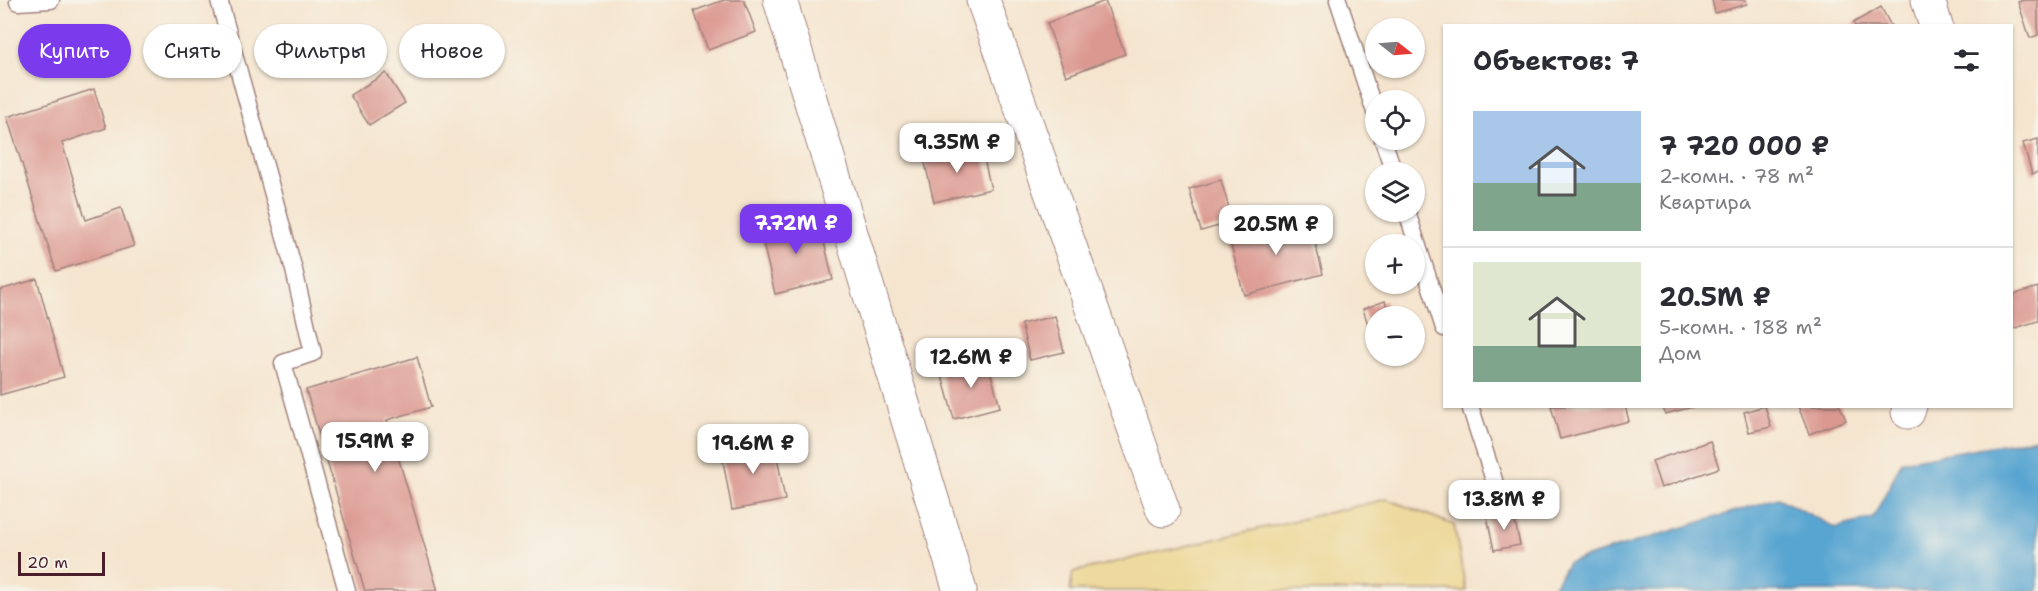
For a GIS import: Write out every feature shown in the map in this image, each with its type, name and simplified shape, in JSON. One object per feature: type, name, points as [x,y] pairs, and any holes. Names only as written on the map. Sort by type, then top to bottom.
[{"type":"street","points":[[780,0],[960,591]]},
{"type":"street","points":[[983,0],[1163,510]]},
{"type":"street","points":[[1928,0],[1935,24]]},
{"type":"lane","points":[[18,2],[51,0]]},
{"type":"lane","points":[[219,0],[294,270],[313,353],[283,363],[347,591]]},
{"type":"lane","points":[[1338,0],[1368,90]]},
{"type":"lane","points":[[1410,222],[1443,325]]},
{"type":"lane","points":[[1471,408],[1494,480]]},
{"type":"sand","points":[[1387,499],[1454,525],[1466,591],[1070,591],[1073,572]]},
{"type":"water","points":[[2038,438],[2038,591],[1551,591],[1568,563],[1778,498],[1836,528],[1873,518],[1902,461]]},
{"type":"building","points":[[724,0],[744,0],[756,32],[708,50],[694,11]]},
{"type":"building","points":[[1712,0],[1746,0],[1747,4],[1715,13]]},
{"type":"building","points":[[2038,0],[2038,35],[2030,38],[2018,2]]},
{"type":"building","points":[[1105,1],[1125,54],[1066,76],[1047,23]]},
{"type":"building","points":[[1881,7],[1890,24],[1854,24]]},
{"type":"building","points":[[387,75],[405,103],[369,125],[350,95],[378,78],[387,78]]},
{"type":"building","points":[[94,89],[106,128],[62,143],[86,220],[121,208],[134,246],[56,271],[7,117]]},
{"type":"building","points":[[2038,139],[2038,172],[2032,174],[2023,143]]},
{"type":"building","points":[[981,146],[991,189],[934,202],[924,159]]},
{"type":"building","points":[[1221,180],[1233,222],[1201,231],[1189,189]]},
{"type":"building","points":[[818,216],[833,280],[775,294],[760,230]]},
{"type":"building","points":[[1308,216],[1323,274],[1244,295],[1229,238]]},
{"type":"building","points":[[37,279],[64,377],[0,395],[0,290]]},
{"type":"building","points":[[2038,287],[2038,321],[2013,329],[2013,295]]},
{"type":"building","points":[[1385,301],[1387,306],[1371,306]]},
{"type":"building","points":[[1055,316],[1064,352],[1030,360],[1021,324]]},
{"type":"building","points":[[417,357],[431,407],[387,420],[438,591],[365,591],[306,390]]},
{"type":"building","points":[[987,359],[1000,407],[954,419],[941,372]]},
{"type":"building","points":[[1552,408],[1626,408],[1629,421],[1560,439]]},
{"type":"building","points":[[1664,408],[1689,408],[1665,414]]},
{"type":"building","points":[[1766,408],[1771,427],[1749,432],[1744,412]]},
{"type":"building","points":[[1799,408],[1841,408],[1846,420],[1809,434]]},
{"type":"building","points":[[774,440],[785,500],[732,510],[721,450]]},
{"type":"building","points":[[1710,441],[1719,468],[1661,488],[1652,461]]},
{"type":"building","points":[[1513,512],[1520,545],[1494,550],[1487,517]]}]
